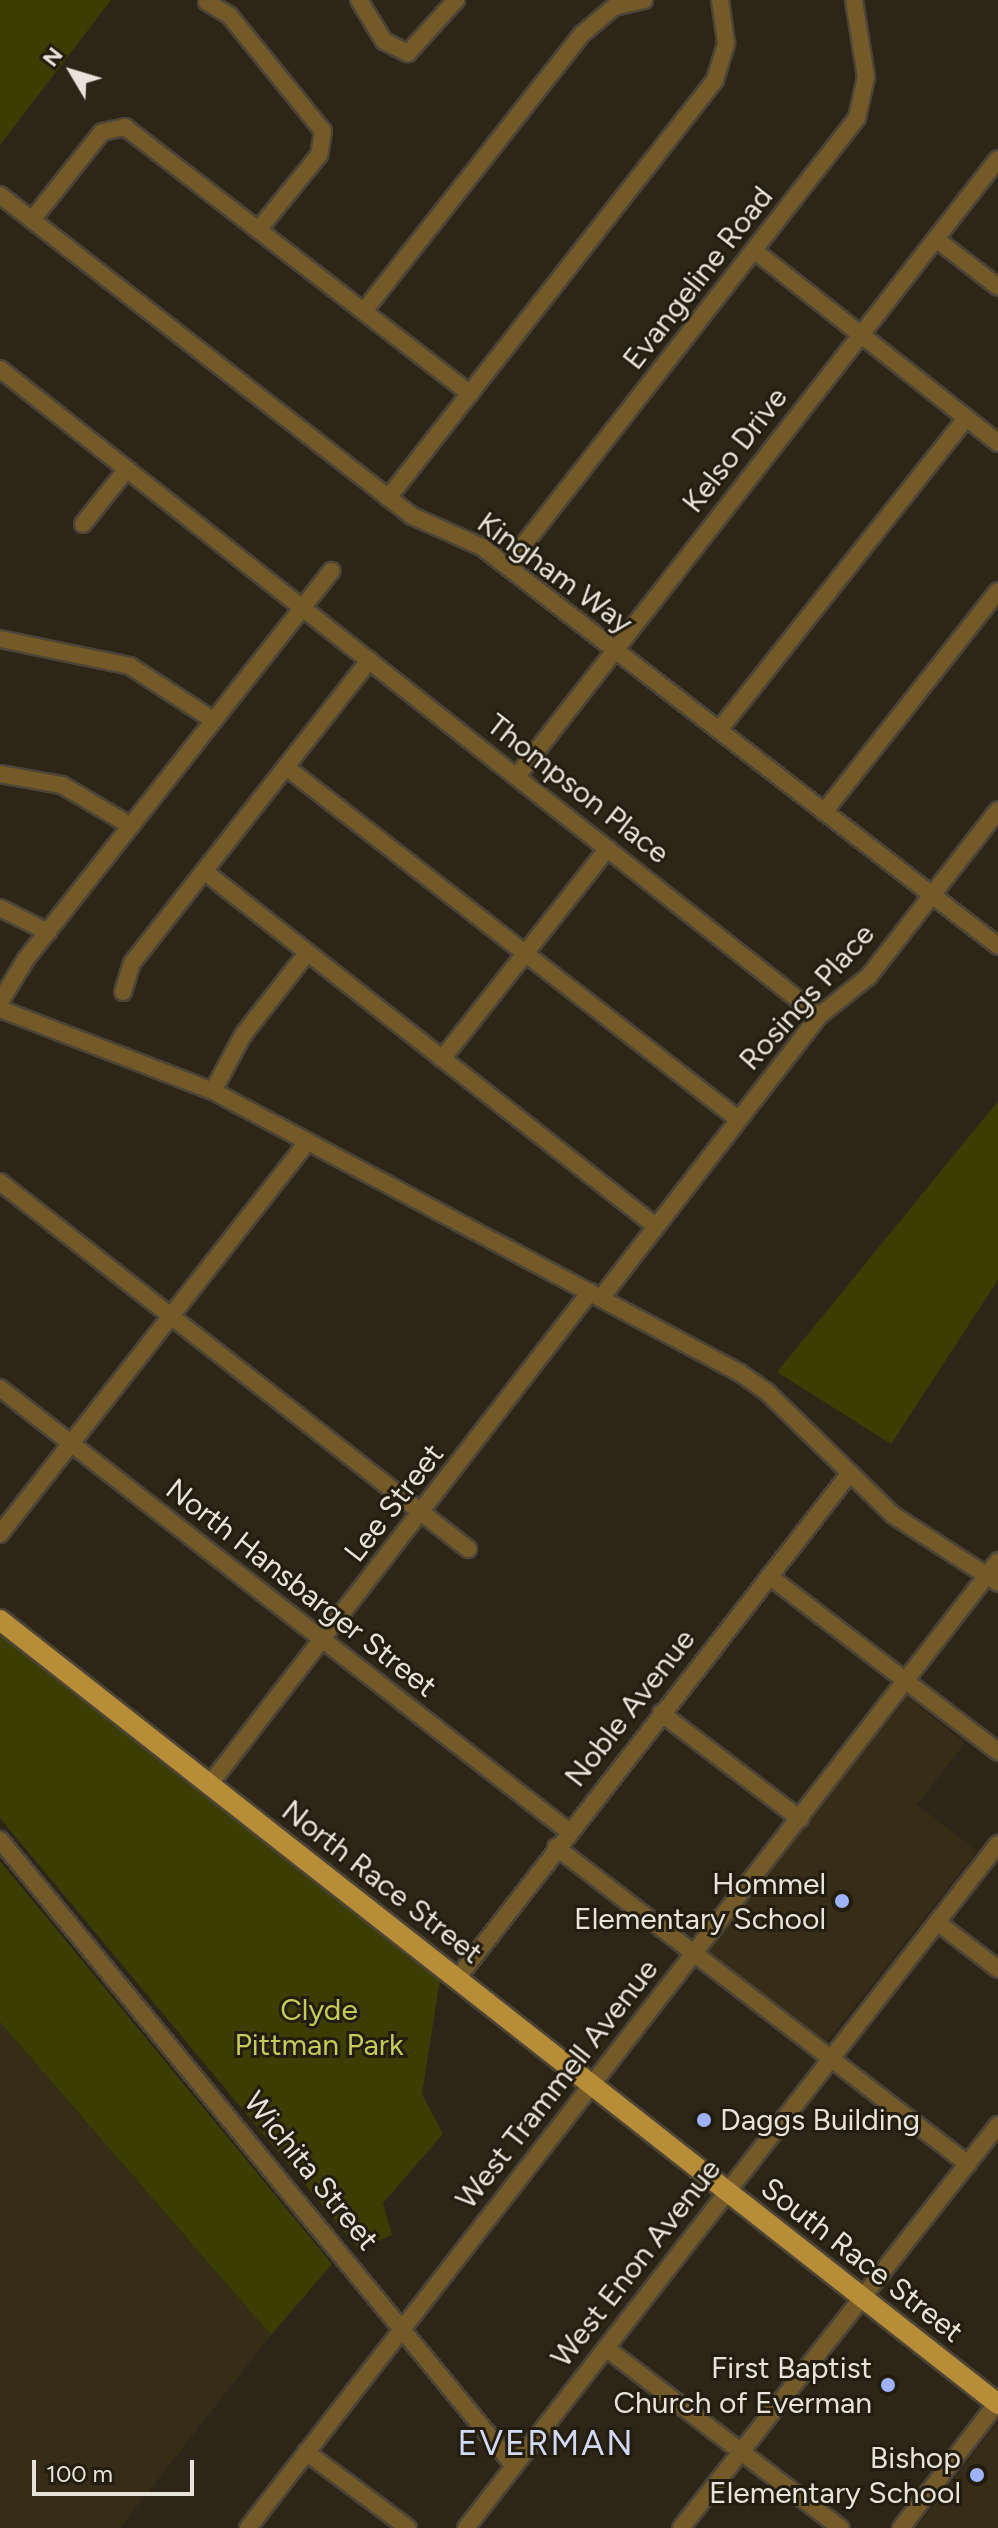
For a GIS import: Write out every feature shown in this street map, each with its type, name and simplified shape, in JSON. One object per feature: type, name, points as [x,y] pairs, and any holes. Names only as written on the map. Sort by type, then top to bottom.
[{"type":"main road","name":"North Race Street","points":[[0,1620],[726,2193]]},
{"type":"main road","name":"South Race Street","points":[[726,2193],[997,2404]]},
{"type":"street","points":[[359,0],[384,41],[408,53],[456,0]]},
{"type":"street","points":[[364,311],[581,35],[614,7],[644,0]]},
{"type":"street","points":[[388,498],[715,80],[726,43],[720,0]]},
{"type":"street","name":"Evangeline Road","points":[[507,566],[848,133],[863,104],[866,77],[854,0]]},
{"type":"street","points":[[207,2],[229,15],[323,131],[319,155],[259,229]]},
{"type":"street","points":[[32,220],[102,132],[117,125],[133,131],[470,394]]},
{"type":"street","name":"Kelso Drive","points":[[517,776],[998,159]]},
{"type":"street","name":"Kingham Way","points":[[0,195],[388,498],[423,524],[469,539],[507,566],[998,946]]},
{"type":"street","points":[[936,239],[998,287]]},
{"type":"street","points":[[755,251],[998,443]]},
{"type":"street","name":"Thompson Place","points":[[3,378],[127,469],[819,1016]]},
{"type":"street","points":[[719,730],[966,418]]},
{"type":"street","points":[[83,524],[127,469]]},
{"type":"street","points":[[0,1002],[48,932],[331,571]]},
{"type":"street","points":[[824,812],[998,591]]},
{"type":"street","points":[[0,639],[130,666],[213,720]]},
{"type":"street","points":[[123,992],[132,963],[370,660]]},
{"type":"street","points":[[286,767],[738,1119]]},
{"type":"street","points":[[0,774],[62,785],[131,826]]},
{"type":"street","name":"Rosings Place","points":[[595,1295],[819,1016],[869,976],[998,810]]},
{"type":"street","points":[[442,1059],[608,848]]},
{"type":"street","points":[[204,871],[654,1225]]},
{"type":"street","points":[[0,908],[48,932]]},
{"type":"street","points":[[213,1091],[243,1035],[307,953]]},
{"type":"street","points":[[0,1009],[213,1091],[595,1295],[766,1391],[920,1537],[992,1579]]},
{"type":"street","points":[[0,1534],[169,1314],[308,1141]]},
{"type":"street","points":[[0,1182],[468,1549]]},
{"type":"street","name":"Lee Street","points":[[210,1784],[595,1295]]},
{"type":"street","name":"North Hansbarger Street","points":[[0,1388],[568,1831]]},
{"type":"street","name":"Noble Avenue","points":[[456,1980],[568,1831],[850,1473]]},
{"type":"street","name":"West Trammell Avenue","points":[[248,2528],[906,1682],[992,1579],[998,1561]]},
{"type":"street","points":[[769,1576],[998,1752]]},
{"type":"street","points":[[661,1713],[800,1819]]},
{"type":"street","name":"Wichita Street","points":[[0,1840],[514,2466]]},
{"type":"street","name":"West Enon Avenue","points":[[466,2528],[998,1844]]},
{"type":"street","points":[[556,1847],[697,1951],[830,2059],[968,2164]]},
{"type":"street","points":[[937,1922],[998,1969]]},
{"type":"street","points":[[681,2528],[740,2449],[998,2125]]},
{"type":"street","points":[[606,2348],[841,2528]]},
{"type":"street","points":[[901,2528],[997,2404]]},
{"type":"street","points":[[306,2452],[408,2528]]},
{"type":"shaded area","name":"Hommel Elementary School","points":[[907,1697],[965,1743],[917,1805],[977,1851],[826,2043],[707,1950]]},
{"type":"shaded area","points":[[0,2022],[271,2335],[120,2528],[0,2528]]},
{"type":"shaded area","name":"Bishop Elementary School","points":[[998,2422],[998,2528],[916,2528]]},
{"type":"green space","points":[[0,0],[111,0],[0,145]]},
{"type":"green space","points":[[998,1101],[998,1280],[891,1444],[777,1372]]},
{"type":"green space","name":"Clyde Pittman Park","points":[[0,1634],[440,1979],[422,2094],[443,2134],[383,2203],[392,2235],[359,2249],[0,1818]]},
{"type":"green space","points":[[0,1861],[332,2264],[271,2335],[0,2022]]},
{"type":"place","name":"Hommel Elementary School","points":[[842,1901]]},
{"type":"place","name":"Daggs Building","points":[[704,2120]]},
{"type":"place","name":"First Baptist Church of Everman","points":[[888,2385]]},
{"type":"place","name":"Bishop Elementary School","points":[[977,2475]]},
{"type":"district","name":"EVERMAN","points":[[546,2444]]}]
